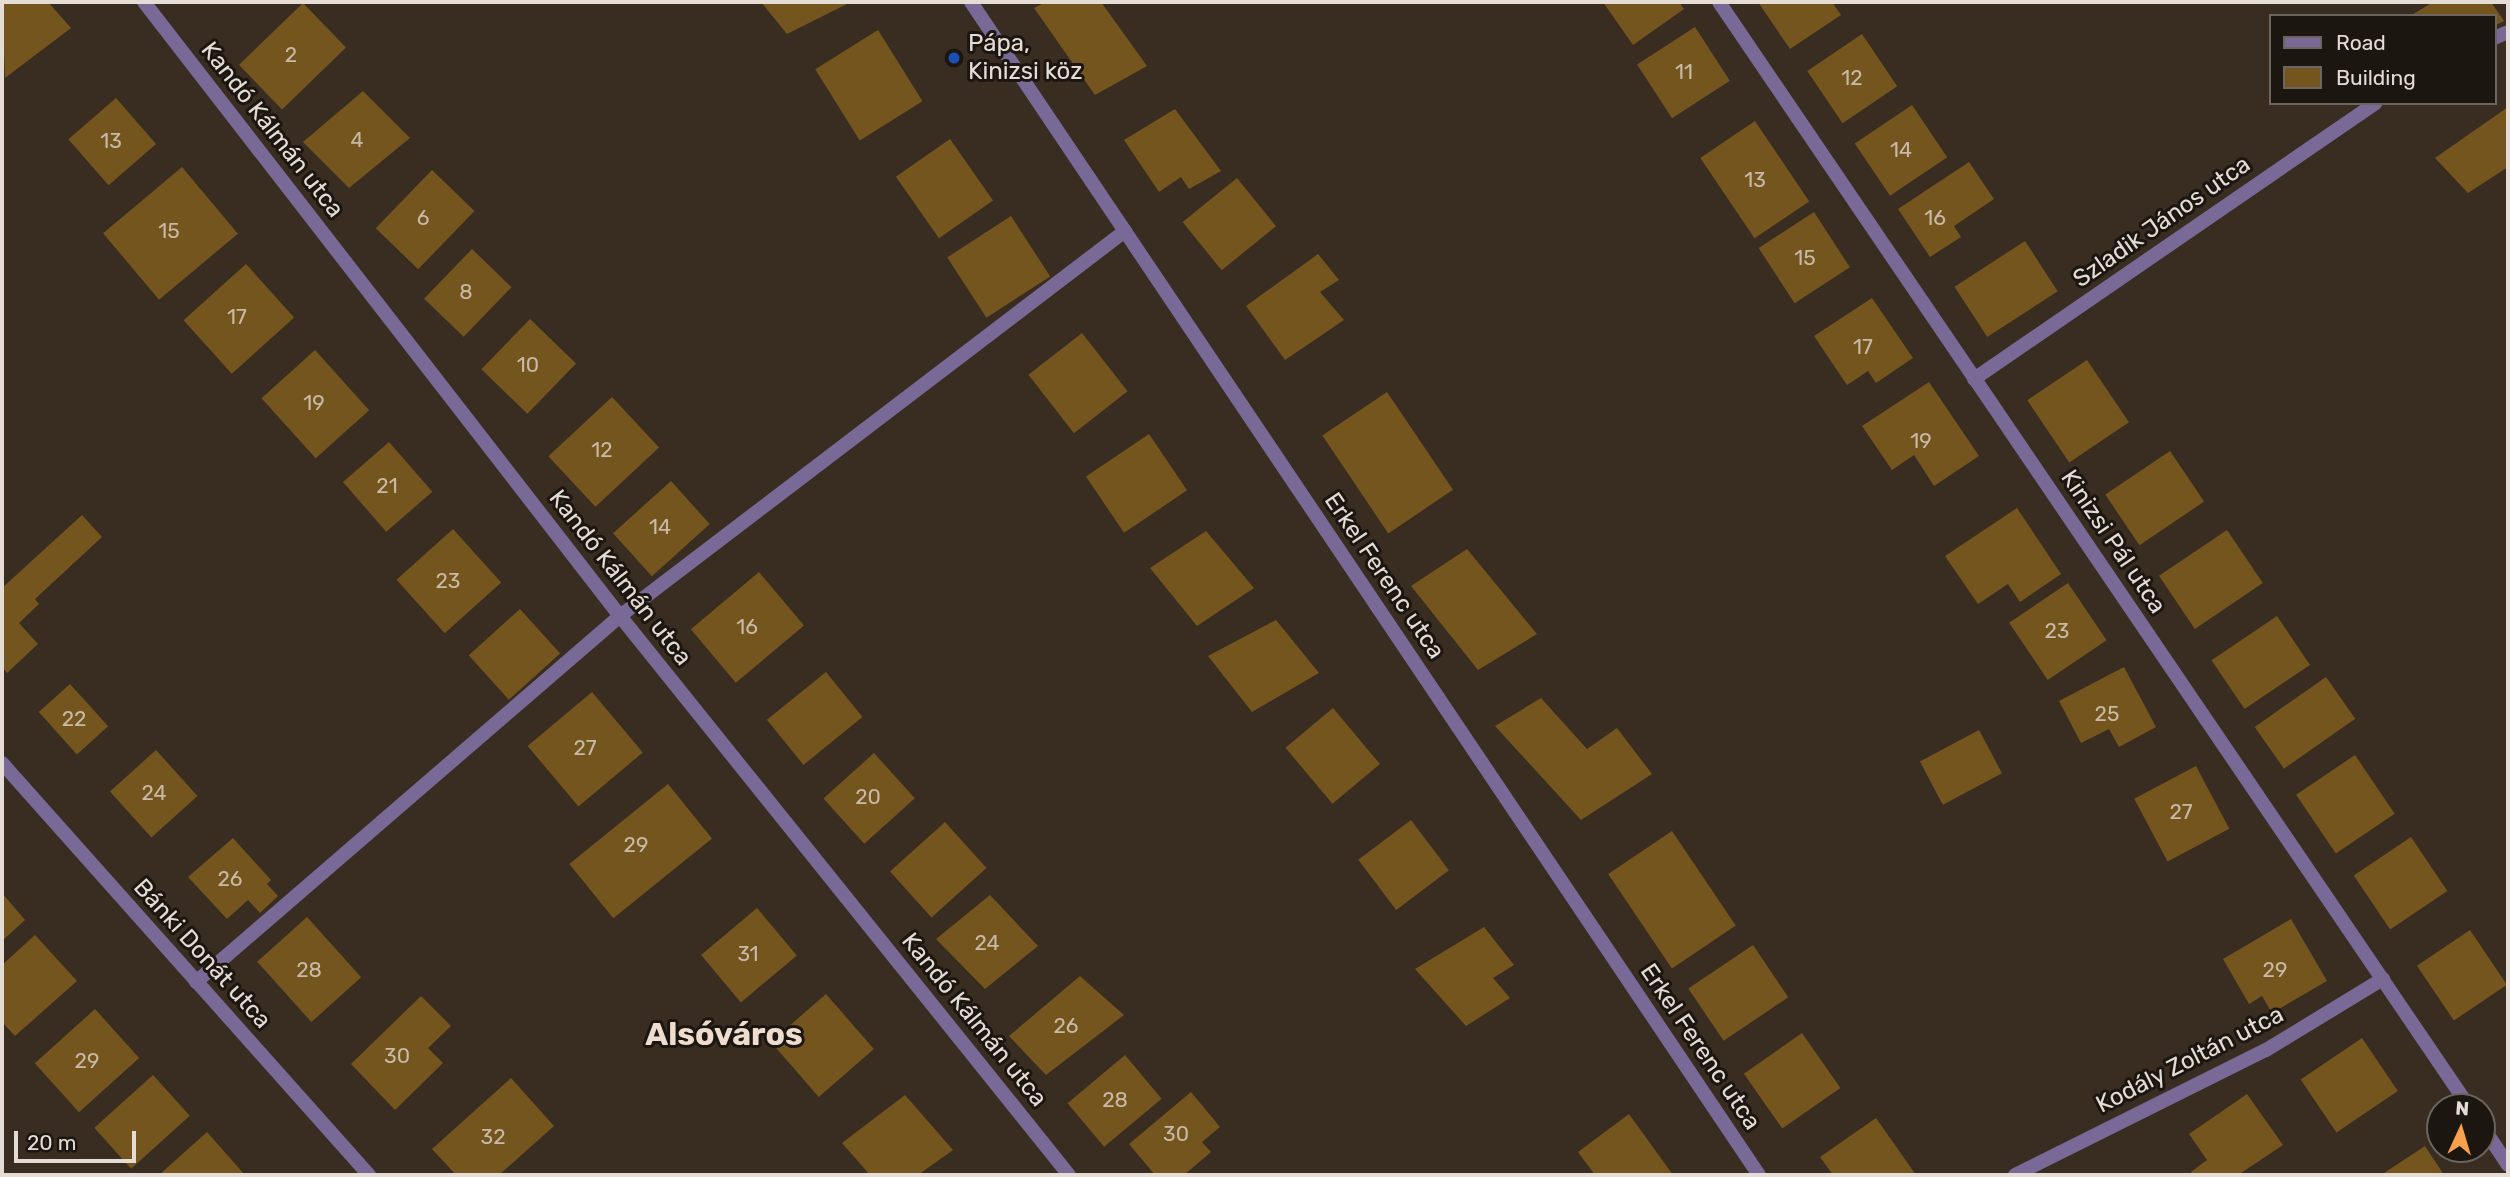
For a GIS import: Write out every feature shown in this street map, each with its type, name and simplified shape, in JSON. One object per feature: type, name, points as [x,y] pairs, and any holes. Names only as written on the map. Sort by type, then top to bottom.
[{"type":"street","name":"Kandó Kálmán utca","points":[[144,2],[620,616],[1069,1175]]},
{"type":"street","name":"Erkel Ferenc utca","points":[[971,2],[1759,1175]]},
{"type":"street","name":"Kinizsi Pál utca","points":[[1719,2],[2460,1093]]},
{"type":"street","name":"Szladik János utca","points":[[1975,379],[2372,105]]},
{"type":"street","points":[[196,982],[620,616],[1125,231]]},
{"type":"street","name":"Bánki Donát utca","points":[[2,763],[369,1175]]},
{"type":"street","name":"Kodály Zoltán utca","points":[[2015,1175],[2266,1050],[2383,979]]},
{"type":"street","points":[[2496,1147],[2508,1165]]},
{"type":"building","points":[[2,2],[48,2],[71,28],[5,78]]},
{"type":"building","points":[[761,2],[851,2],[787,34]]},
{"type":"building","points":[[1046,2],[1101,2],[1147,66],[1095,95],[1034,8]]},
{"type":"building","points":[[1603,2],[1679,2],[1684,9],[1633,45]]},
{"type":"building","points":[[1758,2],[1832,2],[1841,15],[1790,49]]},
{"type":"building","points":[[2433,2],[2491,2],[2504,21],[2496,25],[2496,14],[2413,14]]},
{"type":"building","points":[[303,3],[346,48],[282,109],[239,65]]},
{"type":"building","points":[[1695,27],[1730,81],[1672,118],[1637,65]]},
{"type":"building","points":[[878,30],[923,101],[860,140],[815,69]]},
{"type":"building","points":[[1862,34],[1897,86],[1843,123],[1807,71]]},
{"type":"building","points":[[363,91],[410,138],[349,188],[303,142]]},
{"type":"building","points":[[116,98],[156,144],[108,185],[68,139]]},
{"type":"building","points":[[1912,105],[1947,157],[1890,196],[1855,144]]},
{"type":"building","points":[[2508,107],[2508,167],[2468,193],[2435,158]]},
{"type":"building","points":[[1175,109],[1221,171],[1189,189],[1181,177],[1159,192],[1124,140]]},
{"type":"building","points":[[1755,121],[1809,201],[1755,238],[1700,158]]},
{"type":"building","points":[[950,139],[993,200],[939,238],[896,177]]},
{"type":"building","points":[[1969,162],[1994,199],[1954,226],[1961,237],[1930,257],[1898,209]]},
{"type":"building","points":[[182,167],[238,234],[159,300],[103,233]]},
{"type":"building","points":[[432,170],[474,211],[418,269],[376,228]]},
{"type":"building","points":[[1237,178],[1276,226],[1222,270],[1183,222]]},
{"type":"building","points":[[1814,212],[1850,267],[1795,303],[1759,248]]},
{"type":"building","points":[[1011,216],[1050,276],[986,318],[947,257]]},
{"type":"building","points":[[2025,241],[2058,291],[1987,337],[1955,287]]},
{"type":"building","points":[[472,249],[512,287],[464,337],[424,299]]},
{"type":"building","points":[[1318,254],[1339,280],[1320,292],[1344,320],[1285,360],[1246,306]]},
{"type":"building","points":[[246,264],[294,318],[232,374],[184,320]]},
{"type":"building","points":[[1872,298],[1913,358],[1876,383],[1868,371],[1847,385],[1814,336]]},
{"type":"building","points":[[530,319],[576,363],[527,414],[481,369]]},
{"type":"building","points":[[1082,333],[1128,391],[1074,433],[1028,375]]},
{"type":"building","points":[[315,350],[369,410],[316,458],[261,398]]},
{"type":"building","points":[[2087,360],[2129,422],[2069,462],[2027,400]]},
{"type":"building","points":[[1929,382],[1979,456],[1934,486],[1914,455],[1892,470],[1862,426]]},
{"type":"building","points":[[1387,392],[1453,490],[1388,533],[1322,436]]},
{"type":"building","points":[[612,397],[659,447],[595,507],[548,456]]},
{"type":"building","points":[[1149,434],[1187,490],[1124,533],[1086,476]]},
{"type":"building","points":[[389,442],[432,492],[386,532],[343,482]]},
{"type":"building","points":[[2170,451],[2204,502],[2139,545],[2105,495]]},
{"type":"building","points":[[671,481],[710,524],[652,576],[613,533]]},
{"type":"building","points":[[2017,508],[2061,574],[2020,602],[2008,584],[1978,604],[1945,556]]},
{"type":"building","points":[[82,515],[102,537],[35,599],[39,604],[19,623],[38,644],[7,673],[2,667],[2,588]]},
{"type":"building","points":[[453,529],[501,583],[445,633],[397,580]]},
{"type":"building","points":[[2227,530],[2263,583],[2195,629],[2159,576]]},
{"type":"building","points":[[1206,531],[1254,588],[1197,626],[1150,568]]},
{"type":"building","points":[[1467,549],[1537,634],[1478,670],[1411,586]]},
{"type":"building","points":[[759,572],[804,626],[736,683],[691,629]]},
{"type":"building","points":[[2068,583],[2107,640],[2048,680],[2009,623]]},
{"type":"building","points":[[520,609],[560,654],[509,700],[469,655]]},
{"type":"building","points":[[2277,616],[2310,665],[2244,709],[2212,660]]},
{"type":"building","points":[[1276,620],[1319,673],[1252,712],[1208,656]]},
{"type":"building","points":[[2124,667],[2156,727],[2119,747],[2109,729],[2081,743],[2059,701]]},
{"type":"building","points":[[826,672],[863,717],[803,765],[767,720]]},
{"type":"building","points":[[2326,677],[2355,719],[2284,769],[2255,727]]},
{"type":"building","points":[[70,684],[108,726],[77,754],[39,712]]},
{"type":"building","points":[[592,692],[643,753],[578,807],[528,746]]},
{"type":"building","points":[[1541,698],[1587,749],[1617,728],[1652,774],[1581,820],[1495,726]]},
{"type":"building","points":[[1333,708],[1380,764],[1332,804],[1286,748]]},
{"type":"building","points":[[1979,730],[2002,773],[1943,805],[1920,761]]},
{"type":"building","points":[[156,750],[197,796],[151,838],[110,791]]},
{"type":"building","points":[[874,753],[915,798],[864,844],[823,799]]},
{"type":"building","points":[[2355,755],[2395,814],[2336,854],[2296,795]]},
{"type":"building","points":[[2196,766],[2229,829],[2168,862],[2134,799]]},
{"type":"building","points":[[668,784],[712,838],[613,918],[569,864]]},
{"type":"building","points":[[1411,820],[1449,870],[1396,910],[1358,860]]},
{"type":"building","points":[[945,822],[986,868],[931,918],[890,872]]},
{"type":"building","points":[[1672,831],[1736,926],[1672,969],[1608,874]]},
{"type":"building","points":[[2411,837],[2447,891],[2390,929],[2354,876]]},
{"type":"building","points":[[233,838],[271,880],[267,884],[278,896],[260,913],[248,900],[227,919],[188,877]]},
{"type":"building","points":[[2,893],[25,920],[2,941]]},
{"type":"building","points":[[990,895],[1038,946],[985,989],[936,939]]},
{"type":"building","points":[[757,908],[797,955],[741,1002],[701,955]]},
{"type":"building","points":[[307,917],[361,977],[311,1022],[257,962]]},
{"type":"building","points":[[2291,919],[2327,981],[2272,1013],[2262,996],[2249,1004],[2223,959]]},
{"type":"building","points":[[1484,927],[1514,965],[1493,978],[1510,998],[1466,1026],[1415,969]]},
{"type":"building","points":[[2470,930],[2507,985],[2454,1021],[2417,966]]},
{"type":"building","points":[[35,935],[77,981],[15,1036],[2,1022],[2,965]]},
{"type":"building","points":[[1753,945],[1788,997],[1724,1041],[1688,989]]},
{"type":"building","points":[[1080,976],[1124,1015],[1046,1075],[1009,1036]]},
{"type":"building","points":[[826,994],[874,1049],[819,1097],[771,1042]]},
{"type":"building","points":[[421,996],[451,1026],[428,1048],[443,1063],[395,1110],[351,1064]]},
{"type":"building","points":[[95,1009],[139,1058],[79,1112],[35,1063]]},
{"type":"building","points":[[1802,1033],[1840,1088],[1782,1129],[1744,1074]]},
{"type":"building","points":[[2362,1038],[2398,1091],[2336,1132],[2301,1079]]},
{"type":"building","points":[[1125,1055],[1162,1099],[1104,1147],[1068,1103]]},
{"type":"building","points":[[153,1075],[190,1116],[131,1169],[94,1128]]},
{"type":"building","points":[[511,1078],[554,1126],[499,1175],[456,1175],[432,1149]]},
{"type":"building","points":[[1191,1092],[1220,1127],[1202,1142],[1211,1152],[1184,1175],[1155,1175],[1129,1144]]},
{"type":"building","points":[[2247,1094],[2283,1145],[2238,1175],[2193,1175],[2191,1172],[2207,1160],[2189,1134]]},
{"type":"building","points":[[905,1095],[953,1150],[918,1175],[870,1175],[842,1143]]},
{"type":"building","points":[[1629,1114],[1673,1175],[1595,1175],[1578,1152]]},
{"type":"building","points":[[1876,1118],[1916,1175],[1833,1175],[1820,1157]]},
{"type":"building","points":[[207,1132],[245,1175],[159,1175]]},
{"type":"building","points":[[2425,1146],[2426,1163],[2436,1163],[2444,1175],[2381,1175]]},
{"type":"place","name":"Pápa, Kinizsi köz","points":[[954,58]]},
{"type":"district","name":"Alsóváros","points":[[724,1034]]}]
